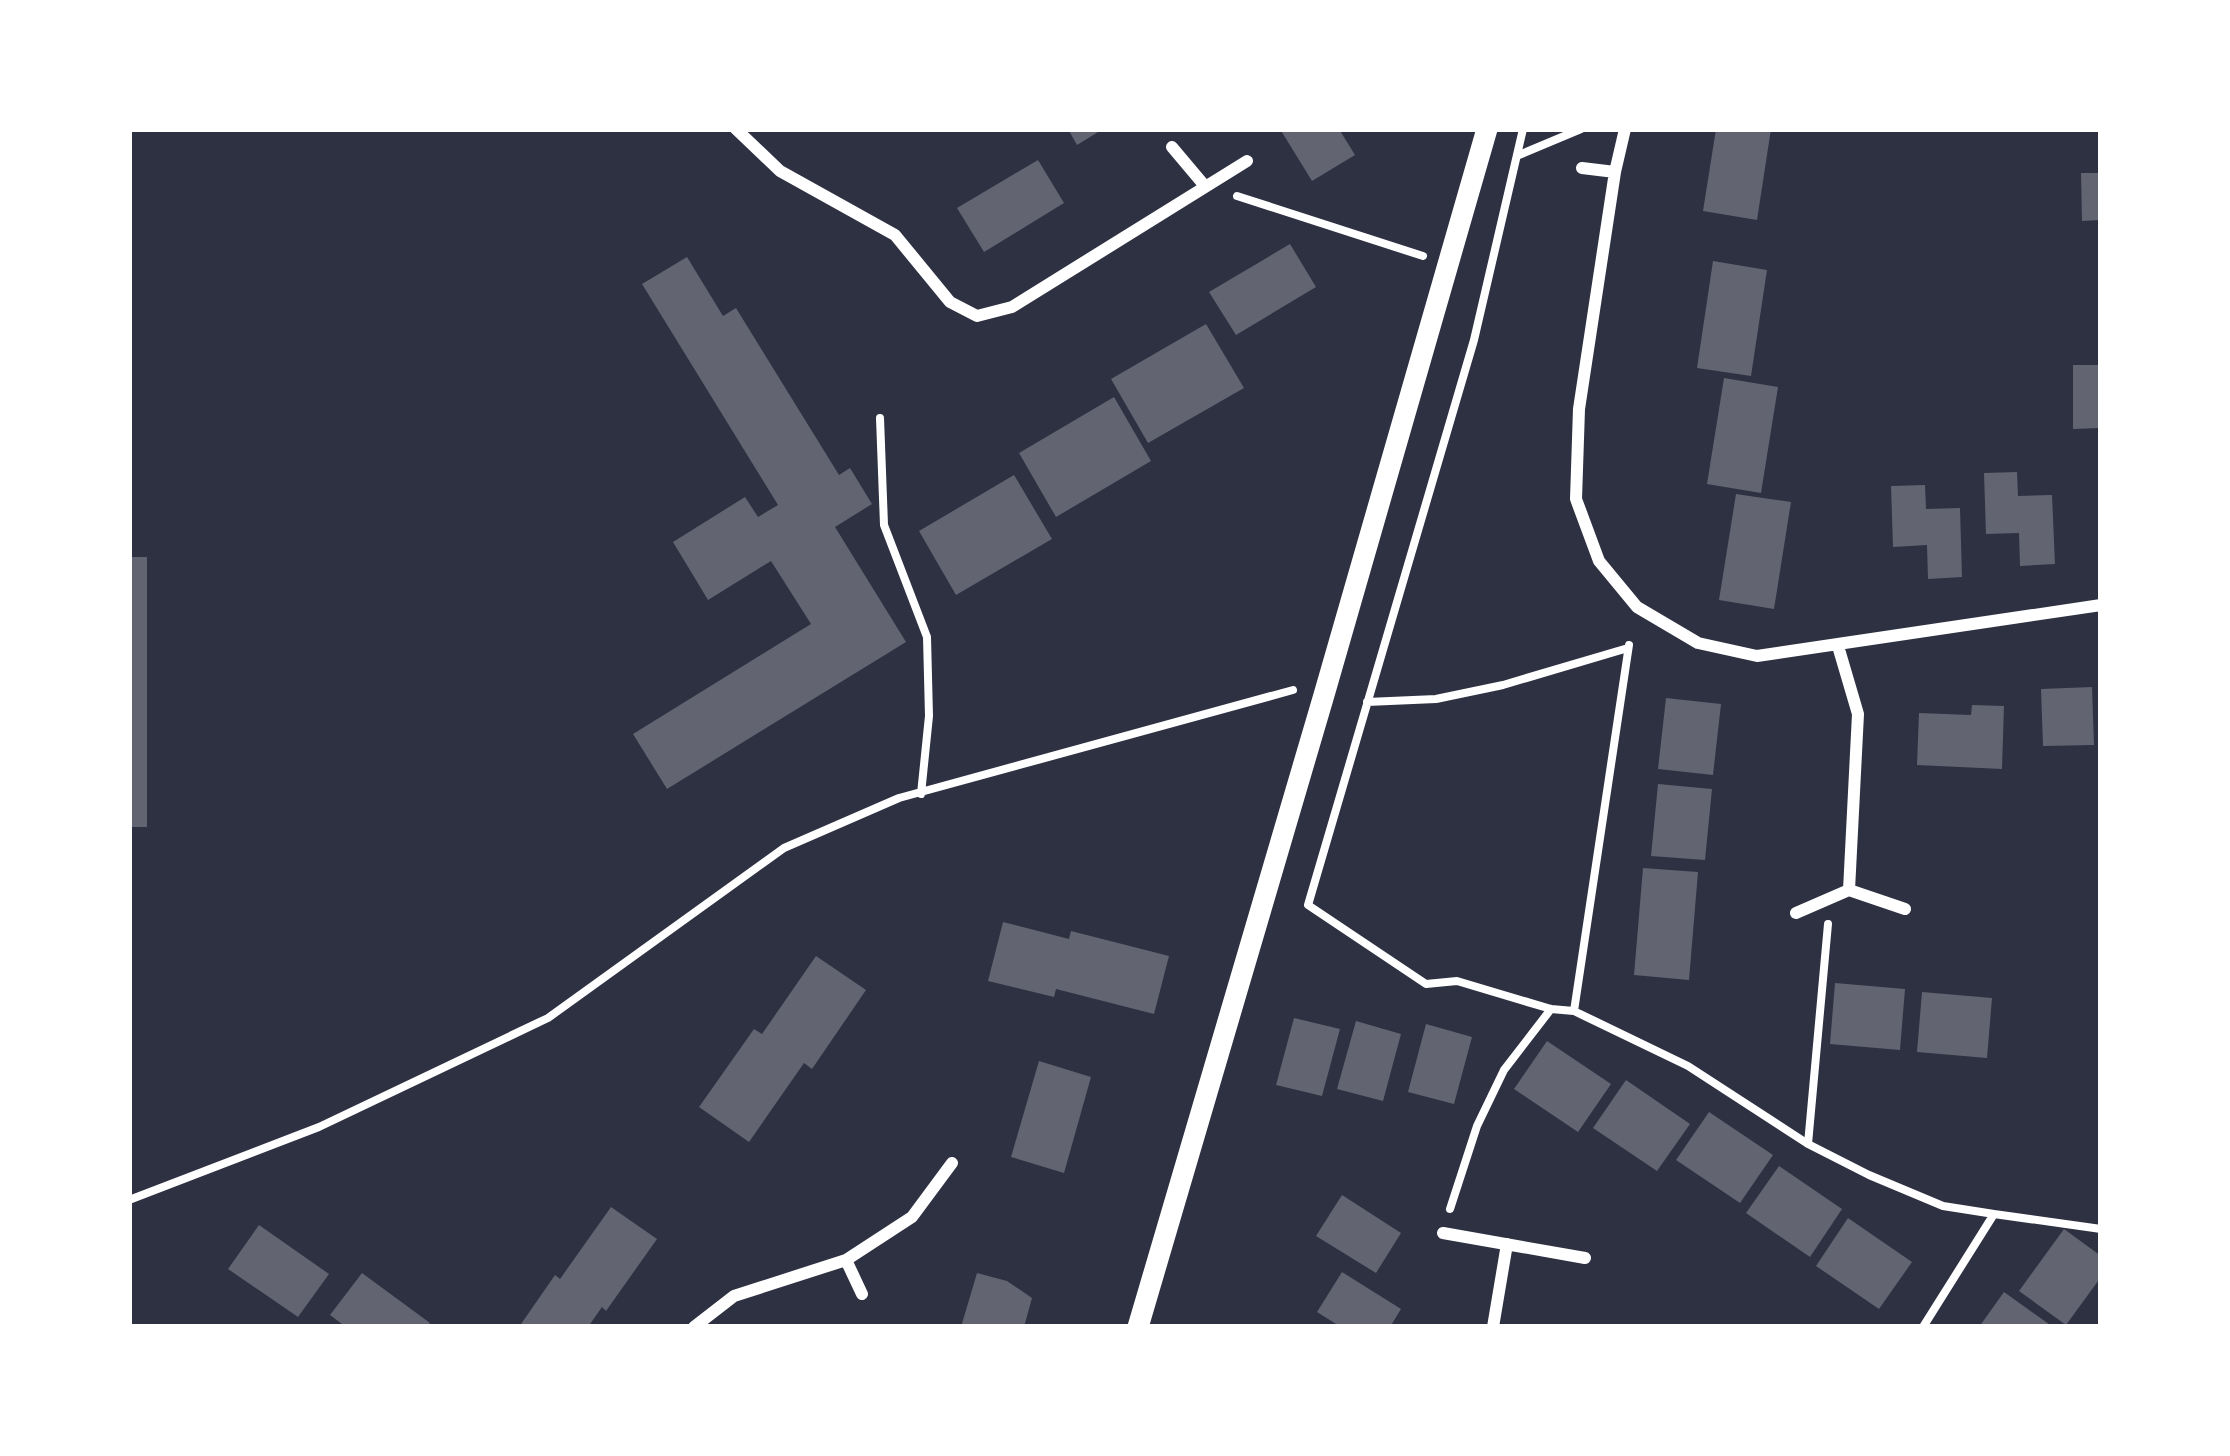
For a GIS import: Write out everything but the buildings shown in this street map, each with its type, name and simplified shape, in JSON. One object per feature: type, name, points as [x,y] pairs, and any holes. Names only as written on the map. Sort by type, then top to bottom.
[{"type":"street","points":[[736,129],[780,172],[895,235],[950,302],[976,316],[1012,307],[1247,160]]},
{"type":"street","points":[[1138,1327],[1486,129]]},
{"type":"street","points":[[1625,129],[1579,409],[1576,499],[1599,561],[1637,607],[1698,644],[1757,656],[2101,605]]},
{"type":"street","points":[[1172,147],[1204,185]]},
{"type":"street","points":[[1582,168],[1615,172]]},
{"type":"street","points":[[1838,646],[1858,714],[1849,890]]},
{"type":"street","points":[[1796,913],[1849,890],[1905,909]]},
{"type":"street","points":[[694,1327],[734,1296],[846,1260],[912,1217],[952,1163]]},
{"type":"street","points":[[1443,1233],[1585,1258]]},
{"type":"street","points":[[1493,1327],[1507,1244]]},
{"type":"street","points":[[846,1260],[862,1294]]},
{"type":"path","points":[[1523,129],[1474,340],[1308,905],[1426,983],[1457,981],[1551,1009],[1574,1011],[1688,1066],[1808,1144],[1943,1206],[2101,1229]]},
{"type":"path","points":[[1517,156],[1581,129]]},
{"type":"path","points":[[1204,185],[1447,264]]},
{"type":"path","points":[[880,418],[884,525],[927,637],[929,716],[921,794]]},
{"type":"path","points":[[129,1200],[319,1127],[548,1018],[784,848],[899,798],[1296,689],[1367,702],[1436,699],[1628,648],[1574,1011]]},
{"type":"path","points":[[1808,1144],[1831,898]]},
{"type":"path","points":[[1443,1233],[1478,1126],[1504,1070],[1551,1009]]},
{"type":"path","points":[[1923,1327],[1994,1214]]}]
